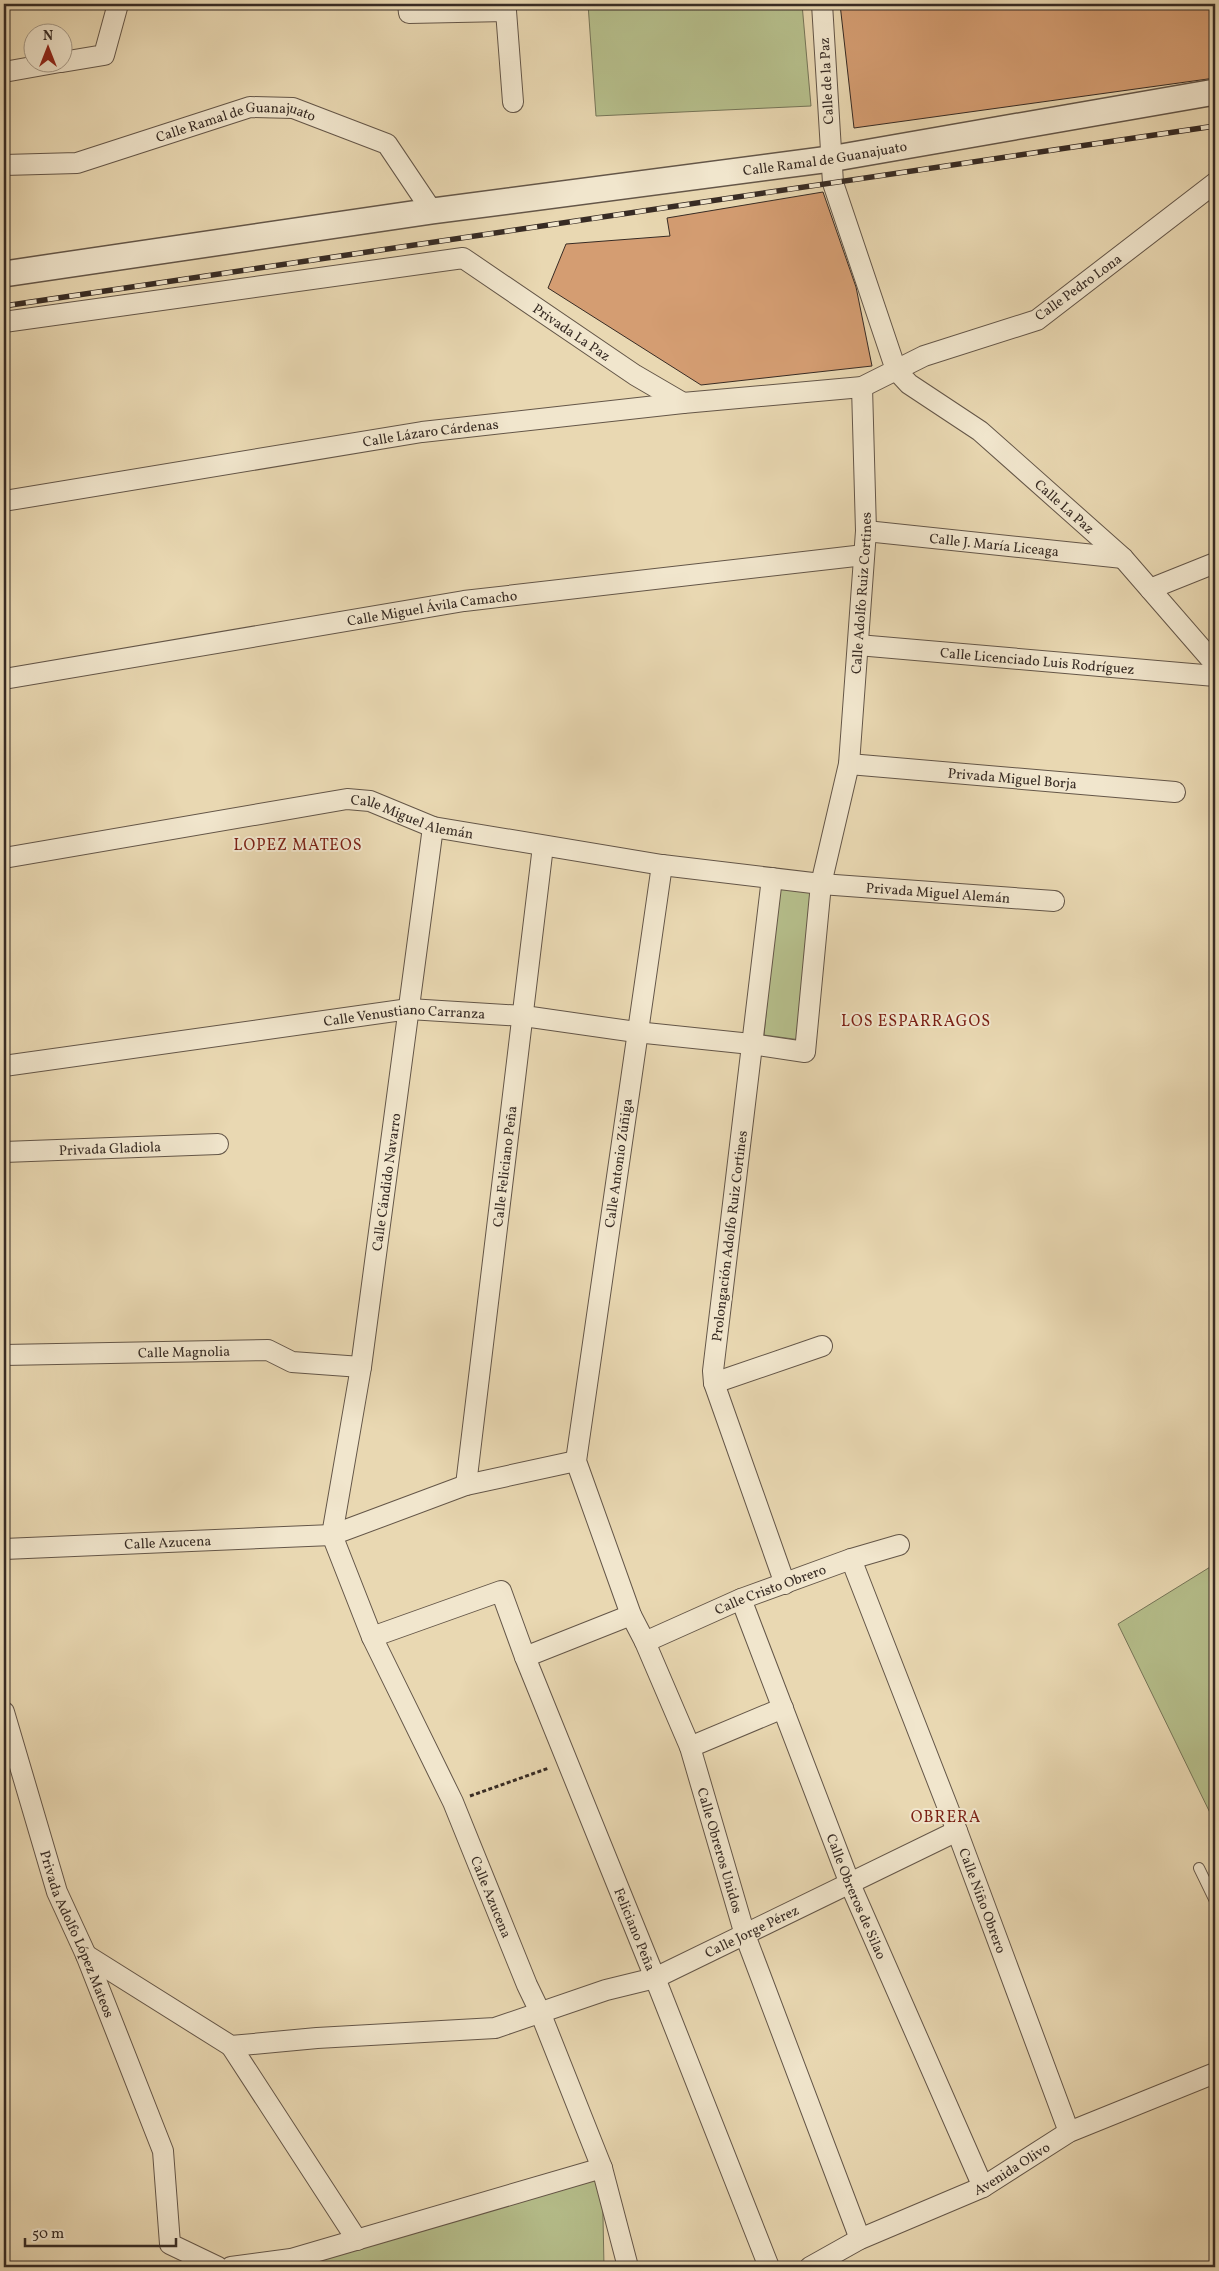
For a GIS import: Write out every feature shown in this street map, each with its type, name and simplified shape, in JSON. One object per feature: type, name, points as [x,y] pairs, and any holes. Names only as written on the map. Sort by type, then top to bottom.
[{"type":"street","points":[[72,60],[104,55],[118,4]]},
{"type":"street","points":[[408,4],[408,14],[506,11],[513,102]]},
{"type":"street","name":"Calle de la Paz","points":[[822,4],[830,159]]},
{"type":"street","points":[[4,72],[22,69]]},
{"type":"street","name":"Calle Ramal de Guanajuato","points":[[4,274],[432,211],[830,159],[1215,92]]},
{"type":"street","name":"Calle Ramal de Guanajuato","points":[[4,164],[76,163],[250,107],[293,108],[387,144],[432,211]]},
{"type":"street","points":[[830,159],[833,183],[896,370],[862,387]]},
{"type":"street","name":"Calle Pedro Lona","points":[[896,370],[924,356],[1037,320],[1215,183]]},
{"type":"street","name":"Privada La Paz","points":[[4,322],[463,258],[635,375],[683,403]]},
{"type":"street","name":"Calle La Paz","points":[[896,370],[910,384],[980,432],[1122,558],[1215,664]]},
{"type":"street","name":"Calle Lázaro Cárdenas","points":[[4,501],[422,432],[683,403],[862,387]]},
{"type":"street","name":"Calle Adolfo Ruiz Cortines","points":[[805,1052],[821,884],[849,764],[866,531],[862,387]]},
{"type":"street","name":"Calle J. María Liceaga","points":[[866,531],[1122,558]]},
{"type":"street","name":"Calle Miguel Ávila Camacho","points":[[4,679],[464,601],[864,555]]},
{"type":"street","points":[[1150,589],[1215,563]]},
{"type":"street","name":"Calle Licenciado Luis Rodríguez","points":[[858,645],[1215,676]]},
{"type":"street","name":"Privada Miguel Borja","points":[[849,764],[1175,792]]},
{"type":"street","name":"Calle Miguel Alemán","points":[[4,858],[348,799],[370,801],[433,827],[662,864],[821,884]]},
{"type":"street","name":"Calle Cándido Navarro","points":[[332,1535],[361,1367],[433,827]]},
{"type":"street","name":"Calle Feliciano Peña","points":[[466,1485],[543,846]]},
{"type":"street","name":"Calle Antonio Zúñiga","points":[[576,1461],[636,1032],[662,864]]},
{"type":"street","name":"Prolongación Adolfo Ruiz Cortines","points":[[772,878],[713,1371],[714,1383],[785,1584]]},
{"type":"street","name":"Privada Miguel Alemán","points":[[821,884],[1054,901]]},
{"type":"street","name":"Calle Venustiano Carranza","points":[[4,1066],[409,1009],[524,1016],[636,1032],[751,1044],[805,1052]]},
{"type":"street","name":"Privada Gladiola","points":[[4,1152],[218,1144]]},
{"type":"street","points":[[714,1383],[822,1346]]},
{"type":"street","name":"Calle Magnolia","points":[[4,1355],[268,1350],[292,1362],[361,1367]]},
{"type":"street","name":"Calle Azucena","points":[[4,1549],[332,1535],[466,1485],[576,1461]]},
{"type":"street","name":"Calle Obreros Unidos","points":[[576,1461],[631,1615],[646,1642],[690,1748],[745,1935],[860,2240]]},
{"type":"street","name":"Calle Azucena","points":[[332,1535],[372,1637],[453,1802],[540,2012],[602,2168],[628,2267]]},
{"type":"street","name":"Calle Cristo Obrero","points":[[646,1642],[741,1599],[851,1559],[899,1545]]},
{"type":"street","name":"Calle Niño Obrero","points":[[851,1559],[957,1831],[1069,2132]]},
{"type":"street","name":"Feliciano Peña","points":[[372,1637],[501,1591],[525,1657],[655,1978],[768,2267]]},
{"type":"street","name":"Calle Obreros de Silao","points":[[741,1599],[850,1884],[983,2187]]},
{"type":"street","points":[[525,1657],[631,1615]]},
{"type":"street","points":[[690,1748],[783,1708]]},
{"type":"street","name":"Privada Adolfo López Mateos","points":[[4,1712],[57,1892],[86,1955],[163,2151],[170,2244],[218,2267]]},
{"type":"street","name":"Calle Jorge Pérez","points":[[231,2046],[317,2038],[495,2028],[606,1990],[655,1978],[957,1831]]},
{"type":"street","points":[[86,1955],[231,2046],[357,2240]]},
{"type":"street","name":"Avenida Olivo","points":[[810,2267],[860,2240],[983,2187],[1069,2132],[1215,2073]]},
{"type":"street","points":[[230,2267],[290,2259],[602,2168]]},
{"type":"lane","points":[[1199,1868],[1215,1902]]},
{"type":"path","points":[[453,1802],[568,1761]]},
{"type":"green space","points":[[588,4],[802,4],[811,106],[596,116]]},
{"type":"green space","points":[[778,888],[813,892],[801,1040],[764,1035]]},
{"type":"green space","points":[[1215,1564],[1215,1823],[1118,1624]]},
{"type":"green space","points":[[602,2168],[604,2267],[241,2267]]},
{"type":"building","points":[[840,4],[1215,4],[1215,78],[854,128]]},
{"type":"building","points":[[823,192],[856,287],[872,366],[701,385],[548,288],[566,244],[670,236],[667,218]]},
{"type":"railway","points":[[4,306],[1215,126]]},
{"type":"district","name":"LOPEZ MATEOS","points":[[298,844]]},
{"type":"district","name":"LOS ESPARRAGOS","points":[[916,1020]]},
{"type":"district","name":"OBRERA","points":[[946,1816]]}]
